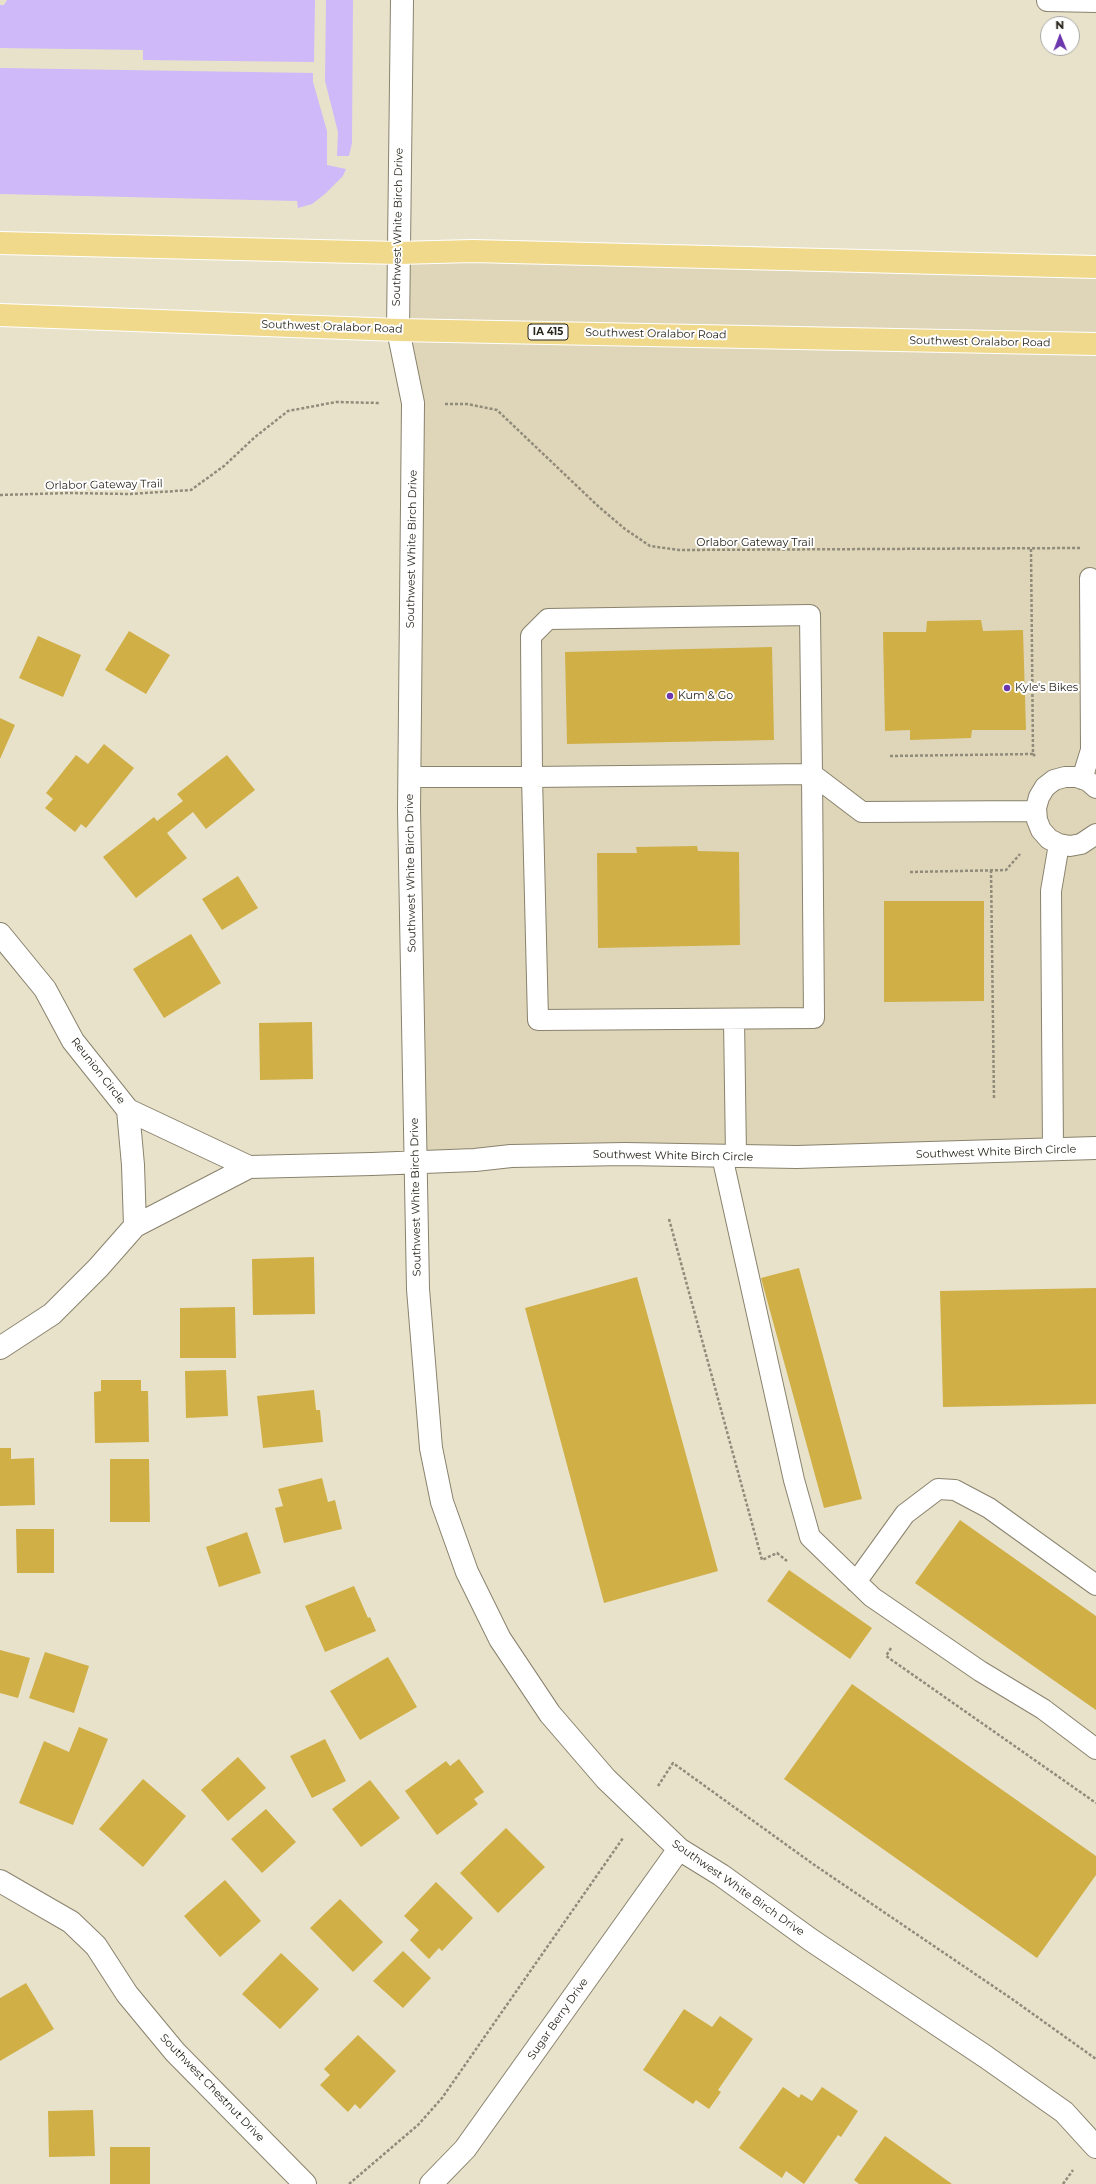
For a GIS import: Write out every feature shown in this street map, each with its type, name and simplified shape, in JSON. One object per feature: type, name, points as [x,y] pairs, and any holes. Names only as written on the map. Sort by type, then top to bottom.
[{"type":"main road","points":[[0,243],[398,252],[472,251],[1096,267]]},
{"type":"main road","name":"Southwest Oralabor Road","points":[[0,316],[398,330],[1096,344]]},
{"type":"street","name":"Southwest White Birch Drive","points":[[402,0],[398,330],[414,403],[410,777],[418,1289],[424,1389],[431,1448],[442,1502],[467,1572],[500,1639],[550,1714],[606,1779],[679,1849],[721,1875],[811,1940],[986,2057],[1064,2112],[1096,2148]]},
{"type":"street","name":"Reunion Circle","points":[[0,934],[45,989],[73,1041],[128,1110]]},
{"type":"street","name":"Southwest White Birch Circle","points":[[128,1110],[250,1167],[277,1168],[416,1161],[475,1160],[511,1156],[602,1154],[797,1157],[1096,1148]]},
{"type":"street","points":[[0,1348],[52,1314],[98,1268],[135,1226],[133,1165],[128,1110]]},
{"type":"street","name":"Southwest White Birch Circle","points":[[135,1226],[250,1167]]},
{"type":"street","name":"Sugar Berry Drive","points":[[430,2184],[465,2149],[679,1849]]},
{"type":"street","name":"Southwest Chestnut Drive","points":[[0,1881],[71,1922],[96,1946],[127,1994],[175,2052],[305,2184]]},
{"type":"street","name":"Southwest White Birch Drive","points":[[1064,2112],[1096,2124]]},
{"type":"lane","points":[[1047,1],[1096,2]]},
{"type":"lane","points":[[1090,578],[1091,750],[1089,783],[1065,777],[1054,780],[1045,787],[1039,797],[1039,821],[1049,839],[1059,844],[1070,846],[1081,844],[1096,834]]},
{"type":"lane","points":[[810,616],[814,1018],[538,1020],[532,777],[531,636],[548,619],[810,616]]},
{"type":"lane","points":[[410,777],[812,774],[862,812],[1039,821]]},
{"type":"lane","points":[[1053,1150],[1051,891],[1059,844]]},
{"type":"lane","points":[[734,1019],[729,1156],[794,1480],[810,1537],[872,1597],[980,1671],[1044,1709],[1096,1748]]},
{"type":"lane","points":[[856,1582],[905,1514],[938,1489],[955,1490],[989,1508],[1096,1585]]},
{"type":"path","name":"Orlabor Gateway Trail","points":[[0,495],[68,493],[130,494],[190,490],[224,466],[255,437],[288,411],[336,402],[467,404],[497,410],[599,507],[625,529],[650,546],[679,550],[1081,548]]},
{"type":"path","points":[[1030,549],[1033,754],[1054,780]]},
{"type":"path","points":[[890,756],[1033,754]]},
{"type":"path","points":[[910,872],[1006,870],[1039,821]]},
{"type":"path","points":[[991,870],[994,1099]]},
{"type":"path","points":[[349,2184],[418,2125],[442,2098],[641,1813],[673,1763],[813,1864],[1012,1999],[1096,2059]]},
{"type":"shaded area","points":[[7,0],[315,0],[314,62],[143,60],[143,50],[0,48],[0,5],[4,5]]},
{"type":"shaded area","points":[[326,0],[353,0],[352,143],[349,156],[337,156],[338,132],[325,81]]},
{"type":"shaded area","points":[[0,68],[313,73],[313,82],[327,131],[327,165],[346,169],[343,176],[325,194],[312,204],[298,208],[297,201],[0,194]]},
{"type":"shaded area","points":[[398,253],[1096,267],[1096,1148],[416,1161],[413,403]]},
{"type":"building","points":[[981,620],[983,631],[1023,630],[1026,730],[972,730],[971,738],[910,740],[910,730],[885,731],[883,632],[926,632],[927,621]]},
{"type":"building","points":[[129,631],[170,655],[146,694],[105,670]]},
{"type":"building","points":[[38,636],[81,655],[63,697],[19,678]]},
{"type":"building","name":"Kum & Go","points":[[772,647],[774,740],[567,744],[565,652]]},
{"type":"building","points":[[0,718],[15,725],[0,759]]},
{"type":"building","points":[[104,744],[134,768],[86,828],[81,824],[75,832],[45,808],[53,799],[46,793],[76,755],[88,764]]},
{"type":"building","points":[[227,755],[255,790],[206,829],[193,812],[167,833],[187,858],[136,898],[103,857],[154,817],[157,821],[183,801],[177,794]]},
{"type":"building","points":[[697,846],[698,851],[739,852],[740,945],[598,948],[597,853],[637,853],[636,847]]},
{"type":"building","points":[[238,876],[258,908],[222,930],[202,899]]},
{"type":"building","points":[[884,901],[984,901],[984,1001],[884,1002]]},
{"type":"building","points":[[191,934],[221,983],[164,1018],[133,969]]},
{"type":"building","points":[[312,1022],[313,1079],[260,1080],[259,1023]]},
{"type":"building","points":[[314,1257],[315,1314],[253,1315],[252,1259]]},
{"type":"building","points":[[799,1268],[862,1499],[824,1508],[761,1278]]},
{"type":"building","points":[[637,1277],[718,1571],[604,1603],[525,1308]]},
{"type":"building","points":[[1096,1288],[1096,1404],[943,1407],[940,1291]]},
{"type":"building","points":[[235,1307],[236,1358],[180,1358],[180,1308]]},
{"type":"building","points":[[226,1370],[228,1416],[186,1418],[185,1371]]},
{"type":"building","points":[[101,1380],[141,1380],[141,1391],[148,1391],[149,1442],[95,1443],[94,1392],[101,1391]]},
{"type":"building","points":[[314,1390],[316,1410],[320,1410],[323,1442],[263,1448],[257,1396]]},
{"type":"building","points":[[0,1448],[11,1448],[11,1459],[34,1458],[35,1505],[0,1506]]},
{"type":"building","points":[[110,1459],[149,1459],[150,1522],[110,1522]]},
{"type":"building","points":[[322,1478],[328,1502],[335,1500],[342,1529],[284,1543],[275,1508],[283,1506],[278,1489]]},
{"type":"building","points":[[960,1520],[1096,1616],[1096,1710],[915,1583]]},
{"type":"building","points":[[16,1529],[54,1529],[54,1573],[17,1573]]},
{"type":"building","points":[[247,1532],[261,1573],[219,1587],[206,1547]]},
{"type":"building","points":[[789,1570],[872,1628],[850,1659],[767,1601]]},
{"type":"building","points":[[354,1586],[368,1618],[370,1617],[376,1631],[325,1652],[305,1606]]},
{"type":"building","points":[[0,1650],[30,1658],[18,1698],[0,1693]]},
{"type":"building","points":[[45,1652],[89,1666],[74,1713],[29,1698]]},
{"type":"building","points":[[388,1657],[417,1707],[360,1740],[330,1691]]},
{"type":"building","points":[[852,1684],[1096,1856],[1096,1875],[1037,1958],[784,1779]]},
{"type":"building","points":[[79,1727],[108,1739],[73,1825],[19,1803],[44,1741],[69,1752]]},
{"type":"building","points":[[325,1739],[346,1781],[312,1798],[290,1756]]},
{"type":"building","points":[[238,1757],[266,1788],[228,1821],[201,1790]]},
{"type":"building","points":[[459,1759],[484,1792],[474,1799],[478,1804],[437,1835],[405,1791],[446,1761],[450,1766]]},
{"type":"building","points":[[143,1779],[186,1816],[143,1867],[99,1829]]},
{"type":"building","points":[[370,1780],[400,1818],[361,1847],[332,1809]]},
{"type":"building","points":[[266,1809],[296,1842],[262,1873],[231,1839]]},
{"type":"building","points":[[506,1828],[545,1867],[498,1913],[460,1873]]},
{"type":"building","points":[[225,1880],[261,1921],[220,1957],[184,1916]]},
{"type":"building","points":[[436,1882],[473,1918],[442,1951],[439,1948],[429,1959],[410,1940],[419,1930],[404,1916]]},
{"type":"building","points":[[340,1899],[383,1942],[353,1972],[310,1928]]},
{"type":"building","points":[[403,1951],[431,1978],[403,2008],[373,1981]]},
{"type":"building","points":[[281,1953],[319,1989],[280,2029],[242,1994]]},
{"type":"building","points":[[26,1983],[54,2029],[0,2061],[0,1998]]},
{"type":"building","points":[[684,2009],[712,2027],[720,2016],[753,2039],[718,2090],[721,2092],[709,2109],[696,2100],[693,2104],[643,2070]]},
{"type":"building","points":[[358,2035],[396,2071],[360,2109],[355,2104],[348,2112],[320,2085],[330,2075],[324,2069]]},
{"type":"building","points":[[783,2087],[799,2098],[801,2094],[812,2101],[822,2087],[858,2111],[841,2137],[838,2135],[804,2184],[786,2171],[782,2178],[739,2148]]},
{"type":"building","points":[[93,2110],[95,2156],[49,2157],[48,2111]]},
{"type":"building","points":[[885,2136],[952,2184],[859,2184],[854,2180]]},
{"type":"building","points":[[110,2147],[150,2147],[150,2184],[110,2184]]},
{"type":"place","name":"Kyle's Bikes","points":[[1007,688]]},
{"type":"place","name":"Kum & Go","points":[[670,696]]}]
